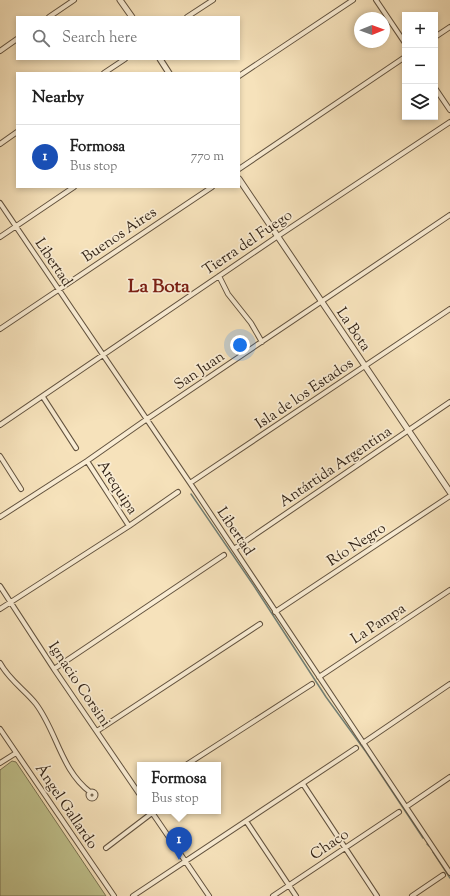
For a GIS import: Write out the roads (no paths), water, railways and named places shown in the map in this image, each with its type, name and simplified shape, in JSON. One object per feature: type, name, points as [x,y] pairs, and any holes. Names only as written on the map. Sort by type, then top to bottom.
[{"type":"street","points":[[50,16],[74,0]]},
{"type":"street","points":[[120,0],[131,16]]},
{"type":"street","points":[[189,16],[213,0]]},
{"type":"street","points":[[240,75],[353,0]]},
{"type":"street","points":[[376,0],[402,39]]},
{"type":"street","points":[[438,35],[450,28]]},
{"type":"street","points":[[0,51],[16,40]]},
{"type":"street","points":[[240,168],[402,59]]},
{"type":"street","points":[[105,72],[123,60]]},
{"type":"street","points":[[161,60],[168,72]]},
{"type":"street","points":[[438,92],[450,110]]},
{"type":"street","name":"Tierra del Fuego","points":[[0,425],[278,236],[450,122]]},
{"type":"street","points":[[0,144],[16,133]]},
{"type":"street","name":"La Bota","points":[[240,180],[450,492]]},
{"type":"street","points":[[0,237],[72,188]]},
{"type":"street","name":"Buenos Aires","points":[[0,329],[210,188]]},
{"type":"street","name":"Libertad","points":[[0,203],[102,356],[190,483],[449,870]]},
{"type":"street","name":"San Juan","points":[[0,516],[87,461],[146,419],[450,215]]},
{"type":"street","points":[[219,276],[228,294],[251,323],[262,342]]},
{"type":"street","name":"Isla de los Estados","points":[[190,483],[450,309]]},
{"type":"street","points":[[43,397],[76,448]]},
{"type":"street","name":"Antártida Argentina","points":[[234,549],[450,402]]},
{"type":"street","points":[[0,456],[21,489]]},
{"type":"street","name":"Arequipa","points":[[87,461],[129,526]]},
{"type":"street","points":[[0,609],[129,526],[178,492]]},
{"type":"street","name":"Río Negro","points":[[275,612],[450,496]]},
{"type":"street","points":[[54,669],[224,555]]},
{"type":"street","name":"Ignacio Corsini","points":[[0,586],[54,669],[137,791]]},
{"type":"street","name":"La Pampa","points":[[319,677],[450,590]]},
{"type":"street","points":[[97,731],[260,624]]},
{"type":"street","points":[[0,663],[8,676],[36,704],[71,773],[82,786],[90,792]]},
{"type":"street","points":[[191,762],[312,684]]},
{"type":"street","points":[[363,743],[450,684]]},
{"type":"street","name":"Ángel Gallardo","points":[[0,729],[114,896]]},
{"type":"street","points":[[133,896],[356,748]]},
{"type":"street","points":[[0,763],[16,753]]},
{"type":"street","points":[[406,807],[450,777]]},
{"type":"street","points":[[303,784],[377,896]]},
{"type":"street","name":"Chaco","points":[[273,896],[400,812]]},
{"type":"street","points":[[106,848],[149,814]]},
{"type":"street","points":[[153,814],[209,896]]},
{"type":"street","points":[[246,821],[296,896]]},
{"type":"street","points":[[412,896],[443,876]]},
{"type":"waterway","points":[[191,494],[254,586],[326,697],[366,752],[423,838]]},
{"type":"waterway","points":[[433,852],[450,878]]},
{"type":"place","name":"Formosa","points":[[179,860]]},
{"type":"district","name":"La Bota","points":[[159,285]]}]
